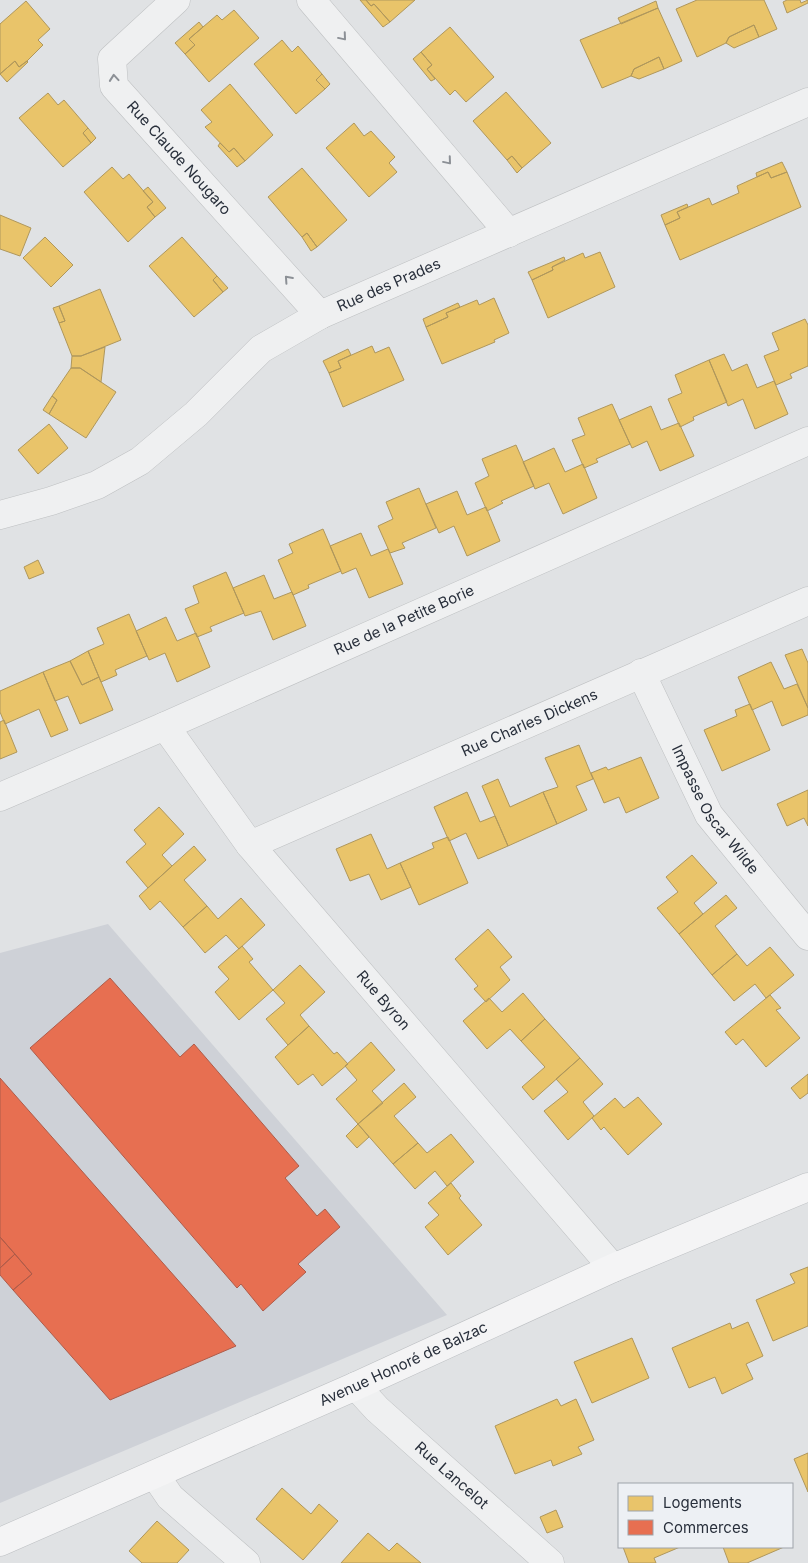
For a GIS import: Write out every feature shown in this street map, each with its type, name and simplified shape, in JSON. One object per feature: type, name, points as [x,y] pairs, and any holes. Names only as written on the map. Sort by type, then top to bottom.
[{"type":"main road","name":"Avenue Honoré de Balzac","points":[[0,1542],[356,1386],[613,1268],[808,1187]]},
{"type":"street","name":"Rue Claude Nougaro","points":[[176,0],[112,59],[114,86],[320,316]]},
{"type":"street","points":[[312,0],[509,233]]},
{"type":"street","name":"Rue des Prades","points":[[0,515],[51,501],[97,485],[140,461],[196,414],[261,349],[320,316],[808,102]]},
{"type":"street","name":"Rue de la Petite Borie","points":[[0,797],[165,726],[808,441]]},
{"type":"street","name":"Rue Charles Dickens","points":[[250,845],[808,601]]},
{"type":"street","name":"Impasse Oscar Wilde","points":[[642,673],[709,815],[808,936]]},
{"type":"street","name":"Rue Byron","points":[[165,726],[250,845],[613,1268]]},
{"type":"street","name":"Rue Lancelot","points":[[356,1386],[377,1409],[550,1563]]},
{"type":"street","points":[[155,1475],[170,1497],[246,1563]]},
{"type":"shaded area","points":[[108,924],[447,1315],[0,1503],[0,953]]},
{"type":"building: Logements","points":[[360,0],[366,0],[371,6],[374,4],[390,22],[383,27]]},
{"type":"building: Logements","points":[[366,0],[415,0],[390,22],[374,4],[371,6]]},
{"type":"building: Logements","points":[[697,0],[764,0],[777,29],[759,37],[754,25],[729,37],[726,43],[697,57],[676,9]]},
{"type":"building: Logements","points":[[787,0],[800,0],[801,3],[808,0],[808,3],[787,13],[783,2]]},
{"type":"building: Logements","points":[[26,1],[50,29],[38,40],[43,45],[27,61],[19,67],[15,61],[0,74],[0,24]]},
{"type":"building: Logements","points":[[656,1],[658,8],[621,24],[618,18]]},
{"type":"building: Logements","points":[[658,8],[682,61],[664,69],[659,57],[634,69],[631,76],[602,88],[580,40]]},
{"type":"building: Logements","points":[[234,10],[259,38],[209,82],[185,54],[195,45],[189,39],[217,15],[222,20]]},
{"type":"building: Logements","points":[[199,22],[203,27],[189,39],[195,45],[185,54],[175,43]]},
{"type":"building: Logements","points":[[754,25],[759,37],[734,48],[726,43],[729,37]]},
{"type":"building: Logements","points":[[450,27],[494,77],[466,102],[455,90],[450,95],[427,69],[432,65],[421,52]]},
{"type":"building: Logements","points":[[282,40],[292,52],[298,46],[322,74],[316,80],[325,89],[296,114],[254,64]]},
{"type":"building: Logements","points":[[421,52],[432,65],[427,69],[435,79],[431,81],[413,59]]},
{"type":"building: Logements","points":[[659,57],[664,69],[639,79],[631,76],[634,69]]},
{"type":"building: Logements","points":[[15,61],[19,67],[28,62],[7,82],[0,74]]},
{"type":"building: Logements","points":[[322,74],[330,84],[325,89],[316,80]]},
{"type":"building: Logements","points":[[230,84],[273,135],[245,161],[234,148],[229,152],[205,127],[212,122],[201,110]]},
{"type":"building: Logements","points":[[506,92],[551,143],[522,168],[512,156],[507,160],[473,121]]},
{"type":"building: Logements","points":[[48,93],[58,105],[64,100],[88,128],[83,133],[91,143],[63,167],[19,118]]},
{"type":"building: Logements","points":[[354,123],[364,136],[371,131],[395,157],[389,163],[397,172],[369,197],[326,148]]},
{"type":"building: Logements","points":[[88,128],[96,138],[91,143],[83,133]]},
{"type":"building: Logements","points":[[220,143],[229,152],[234,148],[245,161],[237,167],[218,146]]},
{"type":"building: Logements","points":[[512,156],[522,168],[517,173],[507,160]]},
{"type":"building: Logements","points":[[782,162],[787,172],[771,178],[768,172],[757,177],[756,173]]},
{"type":"building: Logements","points":[[112,167],[123,179],[129,174],[153,202],[147,207],[155,217],[128,242],[84,192]]},
{"type":"building: Logements","points":[[302,168],[347,220],[317,247],[307,233],[302,237],[268,197]]},
{"type":"building: Logements","points":[[768,172],[771,178],[787,172],[801,207],[680,260],[665,225],[680,218],[677,212],[709,198],[712,205],[739,193],[737,186]]},
{"type":"building: Logements","points":[[148,187],[166,208],[155,217],[147,207],[153,202],[143,191]]},
{"type":"building: Logements","points":[[687,204],[688,207],[677,212],[680,218],[665,225],[661,215]]},
{"type":"building: Logements","points":[[0,215],[31,228],[20,256],[0,249]]},
{"type":"building: Logements","points":[[307,233],[317,247],[311,251],[302,237]]},
{"type":"building: Logements","points":[[45,237],[73,265],[51,287],[23,258]]},
{"type":"building: Logements","points":[[182,237],[217,276],[213,280],[223,292],[194,317],[149,266]]},
{"type":"building: Logements","points":[[600,252],[615,287],[548,318],[532,280],[553,270],[552,267],[583,253],[585,258]]},
{"type":"building: Logements","points":[[564,257],[565,260],[552,267],[553,270],[532,280],[528,272]]},
{"type":"building: Logements","points":[[217,276],[228,288],[223,292],[213,280]]},
{"type":"building: Logements","points":[[100,289],[121,340],[81,356],[72,356],[59,323],[65,321],[59,306]]},
{"type":"building: Logements","points":[[494,298],[509,333],[494,340],[495,342],[442,364],[426,327],[448,317],[446,313],[477,300],[479,305]]},
{"type":"building: Logements","points":[[458,303],[460,307],[446,313],[448,317],[426,327],[423,319]]},
{"type":"building: Logements","points":[[59,306],[65,321],[59,323],[53,308]]},
{"type":"building: Logements","points":[[805,319],[808,325],[808,366],[790,374],[792,378],[776,385],[764,356],[779,350],[772,333]]},
{"type":"building: Logements","points":[[372,346],[375,353],[389,347],[404,380],[343,407],[329,373],[341,368],[338,361]]},
{"type":"building: Logements","points":[[105,347],[101,382],[80,368],[71,368],[72,356],[81,356]]},
{"type":"building: Logements","points":[[348,349],[351,355],[338,361],[341,368],[329,373],[323,361]]},
{"type":"building: Logements","points":[[724,354],[732,371],[747,364],[757,388],[774,381],[788,414],[755,429],[743,399],[728,406],[709,360]]},
{"type":"building: Logements","points":[[709,360],[727,402],[693,417],[694,420],[680,427],[668,399],[682,393],[675,375]]},
{"type":"building: Logements","points":[[71,368],[80,368],[116,392],[86,438],[49,414],[57,400],[52,396]]},
{"type":"building: Logements","points":[[52,396],[57,400],[49,414],[43,410]]},
{"type":"building: Logements","points":[[612,404],[630,444],[596,459],[598,462],[584,468],[572,440],[585,435],[578,418]]},
{"type":"building: Logements","points":[[651,406],[661,430],[679,423],[694,456],[660,471],[647,441],[632,448],[619,420]]},
{"type":"building: Logements","points":[[49,424],[68,448],[38,474],[18,450]]},
{"type":"building: Logements","points":[[516,445],[534,486],[501,501],[503,503],[487,511],[475,483],[489,476],[482,459]]},
{"type":"building: Logements","points":[[554,448],[565,472],[583,464],[597,498],[563,514],[549,483],[535,489],[523,462]]},
{"type":"building: Logements","points":[[419,488],[436,528],[402,543],[405,548],[390,553],[378,526],[393,519],[386,502]]},
{"type":"building: Logements","points":[[457,491],[467,515],[486,507],[500,541],[467,556],[454,526],[439,533],[426,504]]},
{"type":"building: Logements","points":[[323,529],[341,571],[308,585],[309,588],[293,595],[278,560],[293,553],[289,544]]},
{"type":"building: Logements","points":[[361,533],[371,556],[388,549],[403,584],[369,598],[356,568],[342,574],[330,546]]},
{"type":"building: Logements","points":[[38,560],[44,573],[29,579],[24,567]]},
{"type":"building: Logements","points":[[226,572],[244,613],[210,627],[212,631],[197,637],[185,609],[199,603],[193,586]]},
{"type":"building: Logements","points":[[264,575],[274,599],[292,592],[306,626],[273,640],[261,611],[245,616],[233,588]]},
{"type":"building: Logements","points":[[129,614],[147,656],[115,670],[117,675],[101,682],[88,651],[104,644],[97,628]]},
{"type":"building: Logements","points":[[166,617],[177,641],[196,633],[210,667],[177,682],[165,653],[149,660],[136,631]]},
{"type":"building: Logements","points":[[802,649],[808,663],[808,708],[785,655]]},
{"type":"building: Logements","points":[[88,651],[99,677],[82,685],[70,661]]},
{"type":"building: Logements","points":[[70,661],[82,685],[99,677],[113,710],[80,724],[68,696],[55,701],[43,672]]},
{"type":"building: Logements","points":[[771,662],[784,689],[797,684],[808,708],[808,715],[782,726],[772,701],[752,710],[738,677]]},
{"type":"building: Logements","points":[[43,672],[68,730],[51,737],[39,709],[5,724],[0,712],[0,691]]},
{"type":"building: Logements","points":[[750,704],[770,750],[722,771],[704,730],[737,716],[735,710]]},
{"type":"building: Logements","points":[[4,720],[17,752],[0,759],[0,722]]},
{"type":"building: Logements","points":[[579,745],[593,779],[576,786],[587,810],[557,824],[543,792],[558,787],[545,758]]},
{"type":"building: Logements","points":[[641,757],[659,798],[626,813],[619,797],[604,803],[591,773],[606,767],[608,770]]},
{"type":"building: Logements","points":[[498,779],[510,807],[543,792],[557,824],[508,846],[482,786]]},
{"type":"building: Logements","points":[[808,790],[808,826],[804,818],[787,826],[777,804]]},
{"type":"building: Logements","points":[[467,792],[480,822],[495,816],[508,846],[478,859],[466,833],[449,841],[434,807]]},
{"type":"building: Logements","points":[[159,807],[184,834],[162,855],[172,866],[148,888],[126,862],[146,844],[134,830]]},
{"type":"building: Logements","points":[[371,834],[387,869],[400,863],[411,887],[381,900],[369,874],[350,881],[336,849]]},
{"type":"building: Logements","points":[[448,837],[468,883],[419,905],[400,863],[434,848],[432,843]]},
{"type":"building: Logements","points":[[194,846],[206,860],[184,880],[207,906],[183,927],[160,901],[150,910],[139,896]]},
{"type":"building: Logements","points":[[692,855],[717,883],[694,903],[703,914],[679,934],[657,908],[678,892],[666,877]]},
{"type":"building: Logements","points":[[726,895],[737,908],[715,926],[737,954],[712,975],[679,934]]},
{"type":"building: Logements","points":[[241,898],[265,925],[239,949],[226,935],[205,953],[183,927],[207,906],[218,919]]},
{"type":"building: Logements","points":[[488,929],[512,957],[500,967],[510,980],[486,1002],[474,989],[478,986],[455,959]]},
{"type":"building: Logements","points":[[242,946],[253,959],[249,962],[273,990],[239,1020],[215,992],[229,979],[218,967]]},
{"type":"building: Logements","points":[[770,947],[794,975],[766,998],[755,984],[734,1001],[712,975],[737,954],[747,966]]},
{"type":"building: Logements","points":[[300,965],[325,992],[300,1015],[309,1026],[288,1045],[266,1019],[285,1003],[273,990]]},
{"type":"building: Logements","points":[[523,993],[545,1019],[521,1041],[510,1029],[487,1049],[463,1021],[489,998],[502,1012]]},
{"type":"building: Logements","points":[[770,995],[781,1008],[776,1010],[800,1038],[766,1067],[743,1039],[736,1045],[725,1032]]},
{"type":"building: Logements","points":[[545,1019],[580,1058],[533,1100],[522,1087],[545,1067],[521,1041]]},
{"type":"building: Logements","points":[[309,1026],[334,1054],[337,1052],[348,1064],[322,1086],[313,1074],[298,1085],[275,1057]]},
{"type":"building: Logements","points":[[371,1042],[395,1070],[372,1091],[383,1103],[358,1124],[336,1099],[357,1080],[345,1066]]},
{"type":"building: Logements","points":[[580,1058],[603,1084],[583,1102],[594,1116],[568,1140],[544,1111],[568,1092],[556,1079]]},
{"type":"building: Logements","points":[[808,1074],[808,1093],[800,1099],[791,1088]]},
{"type":"building: Logements","points":[[404,1083],[416,1097],[394,1116],[418,1143],[393,1164],[358,1124]]},
{"type":"building: Logements","points":[[638,1097],[662,1124],[628,1155],[604,1127],[601,1130],[592,1118],[615,1098],[624,1108]]},
{"type":"building: Logements","points":[[358,1124],[369,1137],[357,1148],[346,1136]]},
{"type":"building: Logements","points":[[451,1134],[474,1162],[447,1186],[435,1171],[415,1189],[393,1164],[418,1143],[427,1153]]},
{"type":"building: Logements","points":[[451,1183],[461,1196],[459,1198],[482,1225],[448,1255],[425,1227],[439,1215],[428,1203]]},
{"type":"building: Logements","points":[[808,1267],[808,1326],[773,1341],[756,1300],[795,1283],[790,1274]]},
{"type":"building: Logements","points":[[748,1322],[763,1356],[746,1364],[753,1379],[722,1394],[715,1377],[689,1388],[672,1348],[730,1323],[732,1329]]},
{"type":"building: Logements","points":[[632,1338],[649,1378],[592,1403],[574,1362]]},
{"type":"building: Logements","points":[[557,1399],[561,1406],[576,1399],[594,1440],[578,1447],[582,1454],[553,1466],[551,1460],[515,1474],[495,1426]]},
{"type":"building: Logements","points":[[808,1453],[808,1492],[794,1459]]},
{"type":"building: Logements","points":[[282,1488],[311,1514],[319,1504],[338,1521],[303,1560],[256,1519]]},
{"type":"building: Logements","points":[[556,1510],[563,1527],[547,1533],[540,1517]]},
{"type":"building: Logements","points":[[157,1521],[189,1550],[177,1563],[142,1563],[129,1551]]},
{"type":"building: Logements","points":[[368,1533],[389,1551],[397,1543],[421,1563],[341,1563]]},
{"type":"building: Logements","points":[[623,1548],[678,1548],[654,1558],[656,1563],[629,1563]]},
{"type":"building: Logements","points":[[723,1548],[782,1548],[747,1563],[729,1563]]},
{"type":"building: Commerces","points":[[110,978],[180,1057],[194,1044],[299,1166],[285,1178],[317,1216],[325,1209],[340,1227],[298,1264],[306,1272],[263,1311],[241,1284],[237,1288],[30,1048]]},
{"type":"building: Commerces","points":[[0,1078],[236,1346],[110,1400],[13,1290],[32,1274],[0,1237]]},
{"type":"building: Commerces","points":[[0,1237],[15,1254],[0,1268]]},
{"type":"building: Commerces","points":[[15,1254],[32,1274],[13,1290],[0,1275],[0,1268]]}]
